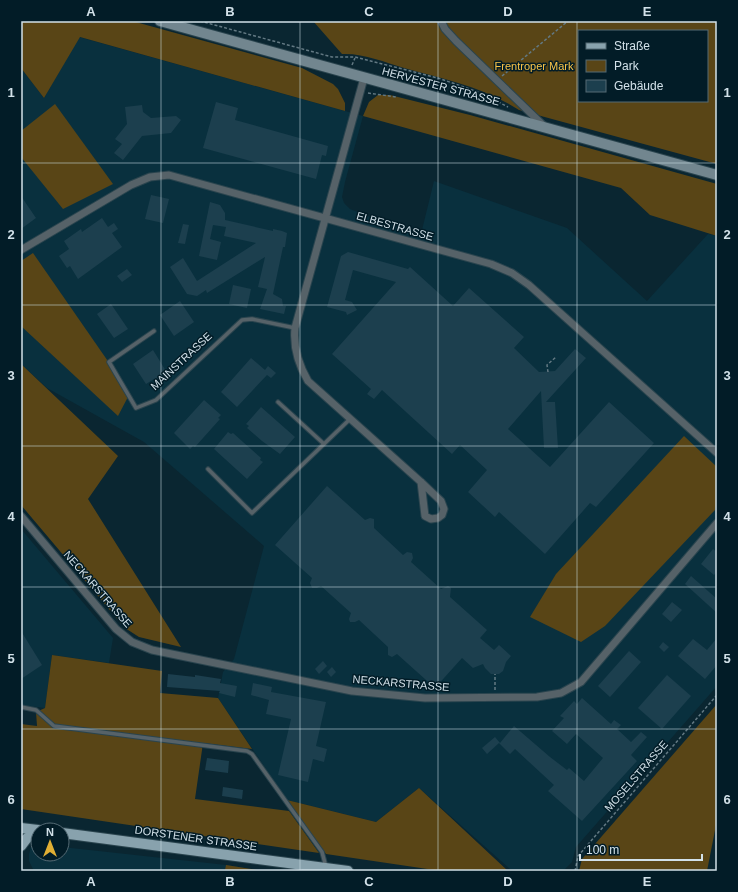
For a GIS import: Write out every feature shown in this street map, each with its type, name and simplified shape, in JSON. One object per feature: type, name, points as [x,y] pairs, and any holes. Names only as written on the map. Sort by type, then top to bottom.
[{"type":"main road","name":"HERVESTER STRASSE","points":[[160,21],[717,175]]},
{"type":"main road","name":"DORSTENER STRASSE","points":[[70,834],[348,871]]},
{"type":"main road","points":[[21,846],[30,836]]},
{"type":"street","points":[[441,21],[451,35],[545,127]]},
{"type":"street","points":[[364,78],[295,328],[294,343],[299,365],[308,381],[421,482],[441,501],[444,509],[442,515],[438,518],[426,516],[421,482]]},
{"type":"street","name":"ELBESTRASSE","points":[[21,250],[131,185],[158,175],[181,177],[491,264],[512,273],[529,285],[717,453]]},
{"type":"street","name":"NECKARSTRASSE","points":[[21,516],[116,629],[132,642],[152,650],[352,691],[425,698],[550,696],[581,682],[717,523]]},
{"type":"lane","name":"MAINSTRASSE","points":[[154,331],[109,362],[136,408],[156,400],[242,320],[252,319],[295,328]]},
{"type":"lane","points":[[278,402],[324,444]]},
{"type":"lane","points":[[208,469],[252,512],[350,419]]},
{"type":"lane","points":[[21,708],[36,710],[54,726],[248,751],[252,754],[322,852],[327,868]]},
{"type":"path","points":[[200,21],[332,57],[355,57],[452,82],[499,101],[512,110]]},
{"type":"path","points":[[497,80],[568,21]]},
{"type":"path","points":[[411,85],[415,73]]},
{"type":"path","points":[[360,92],[397,97]]},
{"type":"path","points":[[548,372],[547,365],[556,357]]},
{"type":"path","points":[[494,698],[495,674]]},
{"type":"path","name":"MOSELSTRASSE","points":[[575,871],[578,856],[717,695]]},
{"type":"shaded area","points":[[79,37],[363,116],[342,197],[344,203],[350,209],[388,224],[421,234],[434,181],[567,228],[647,301],[708,234],[717,236],[717,686],[576,847],[572,862],[565,869],[561,871],[517,871],[510,869],[419,788],[376,822],[287,800],[218,698],[223,672],[234,659],[264,546],[144,442],[47,388],[21,364],[21,68],[44,98]]},
{"type":"shaded area","points":[[21,529],[113,638],[109,663],[52,655],[45,708],[21,705]]},
{"type":"shaded area","points":[[70,848],[226,865],[264,871],[34,871],[29,861],[30,850],[30,862],[70,862]]},
{"type":"green space","points":[[21,21],[132,21],[302,68],[333,84],[338,89],[345,103],[345,111],[80,37],[44,98],[21,68]]},
{"type":"green space","name":"Frentroper Mark","points":[[313,21],[717,21],[717,164],[519,110],[491,95],[448,80],[366,56],[342,54]]},
{"type":"green space","points":[[378,95],[390,95],[470,115],[717,184],[717,236],[650,215],[621,188],[363,116],[369,102]]},
{"type":"green space","points":[[55,104],[113,184],[63,209],[21,157],[21,131]]},
{"type":"green space","points":[[33,253],[130,393],[118,416],[21,326],[21,261]]},
{"type":"green space","points":[[21,364],[118,456],[88,499],[181,647],[139,637],[125,628],[21,505]]},
{"type":"green space","points":[[684,436],[717,467],[717,502],[715,510],[605,626],[581,642],[530,617],[556,574]]},
{"type":"green space","points":[[52,655],[162,671],[160,693],[218,698],[252,749],[203,743],[195,799],[289,811],[319,853],[21,809],[21,724],[37,726],[36,712],[45,708]]},
{"type":"green space","points":[[717,704],[717,820],[707,871],[579,871],[582,859]]},
{"type":"green space","points":[[419,788],[508,871],[441,871],[326,854],[287,800],[376,822]]},
{"type":"green space","points":[[226,865],[264,871],[228,871],[225,870]]},
{"type":"building","points":[[216,102],[238,108],[235,120],[328,146],[326,156],[322,155],[316,179],[203,148]]},
{"type":"building","points":[[142,105],[143,112],[151,118],[176,116],[181,120],[171,133],[142,136],[123,160],[114,153],[122,144],[115,139],[127,124],[125,107]]},
{"type":"building","points":[[151,195],[169,199],[163,223],[145,219]]},
{"type":"building","points":[[21,196],[36,218],[21,229]]},
{"type":"building","points":[[210,202],[220,205],[225,213],[225,220],[287,233],[273,294],[282,299],[283,306],[286,306],[284,314],[260,309],[267,289],[258,287],[265,257],[207,293],[206,290],[197,296],[187,294],[170,267],[183,258],[197,281],[256,243],[224,236],[226,227],[213,225],[210,239],[221,242],[217,260],[199,256]]},
{"type":"building","points":[[102,218],[108,227],[114,223],[118,229],[112,233],[122,247],[78,279],[70,266],[67,268],[59,256],[69,249],[64,241],[81,229],[82,232]]},
{"type":"building","points":[[183,224],[189,225],[185,244],[178,243]]},
{"type":"building","points":[[348,252],[408,269],[410,267],[453,306],[469,288],[524,337],[514,348],[539,372],[555,371],[575,349],[586,358],[546,402],[555,402],[558,448],[544,448],[541,391],[508,429],[550,467],[609,402],[654,443],[596,507],[590,503],[545,554],[499,512],[495,517],[468,492],[487,470],[460,445],[452,454],[382,390],[374,399],[367,394],[371,389],[332,354],[396,282],[353,270],[345,300],[352,302],[357,310],[347,315],[346,312],[327,307],[341,256]]},
{"type":"building","points":[[127,269],[132,275],[122,282],[117,276]]},
{"type":"building","points":[[233,285],[251,289],[247,308],[229,304]]},
{"type":"building","points":[[180,301],[194,322],[174,336],[160,315]]},
{"type":"building","points":[[111,304],[128,329],[114,338],[97,314]]},
{"type":"building","points":[[153,350],[166,371],[159,376],[158,380],[154,379],[146,384],[133,364]]},
{"type":"building","points":[[251,358],[265,370],[268,366],[276,373],[271,378],[267,375],[237,407],[221,392]]},
{"type":"building","points":[[204,400],[221,415],[218,418],[220,419],[195,447],[193,446],[190,449],[174,433]]},
{"type":"building","points":[[261,407],[295,437],[280,454],[247,428],[249,426],[246,424]]},
{"type":"building","points":[[228,432],[231,434],[233,433],[261,458],[260,460],[263,462],[247,479],[214,449]]},
{"type":"building","points":[[327,486],[365,520],[370,518],[374,519],[374,528],[403,555],[407,552],[412,553],[413,558],[411,562],[441,589],[448,586],[451,588],[450,597],[487,630],[480,638],[494,650],[499,645],[511,656],[506,662],[503,671],[499,674],[491,674],[483,664],[473,668],[462,658],[435,688],[397,654],[392,657],[388,655],[388,647],[359,620],[350,622],[349,619],[351,613],[321,586],[312,588],[310,583],[312,578],[275,545]]},
{"type":"building","points":[[713,549],[717,552],[717,572],[714,575],[701,564]]},
{"type":"building","points":[[691,576],[717,599],[717,613],[685,584]]},
{"type":"building","points":[[672,602],[682,610],[671,622],[662,614]]},
{"type":"building","points":[[21,631],[42,665],[21,679]]},
{"type":"building","points":[[717,638],[717,665],[705,679],[678,656],[693,639],[707,650]]},
{"type":"building","points":[[663,642],[669,647],[664,652],[659,647]]},
{"type":"building","points":[[629,651],[641,662],[610,697],[598,686]]},
{"type":"building","points":[[323,661],[327,666],[319,674],[315,669]]},
{"type":"building","points":[[332,667],[336,672],[331,677],[327,672]]},
{"type":"building","points":[[168,674],[195,677],[195,675],[221,679],[220,683],[237,686],[235,697],[219,693],[220,691],[167,687]]},
{"type":"building","points":[[667,675],[691,696],[662,729],[638,708]]},
{"type":"building","points":[[253,683],[272,687],[271,692],[326,702],[316,746],[327,749],[324,762],[313,759],[308,782],[278,775],[291,719],[266,714],[269,700],[251,695]]},
{"type":"building","points":[[582,698],[611,724],[614,720],[621,725],[617,729],[631,742],[641,732],[647,737],[631,755],[637,761],[582,821],[548,791],[554,785],[515,749],[510,754],[499,743],[487,754],[482,748],[495,737],[500,743],[514,726],[550,757],[567,770],[569,768],[584,781],[603,758],[576,734],[567,744],[552,731],[564,718],[560,716],[574,701],[577,704]]},
{"type":"building","points":[[207,758],[229,761],[228,773],[205,770]]},
{"type":"building","points":[[223,787],[243,790],[242,799],[222,796]]}]
